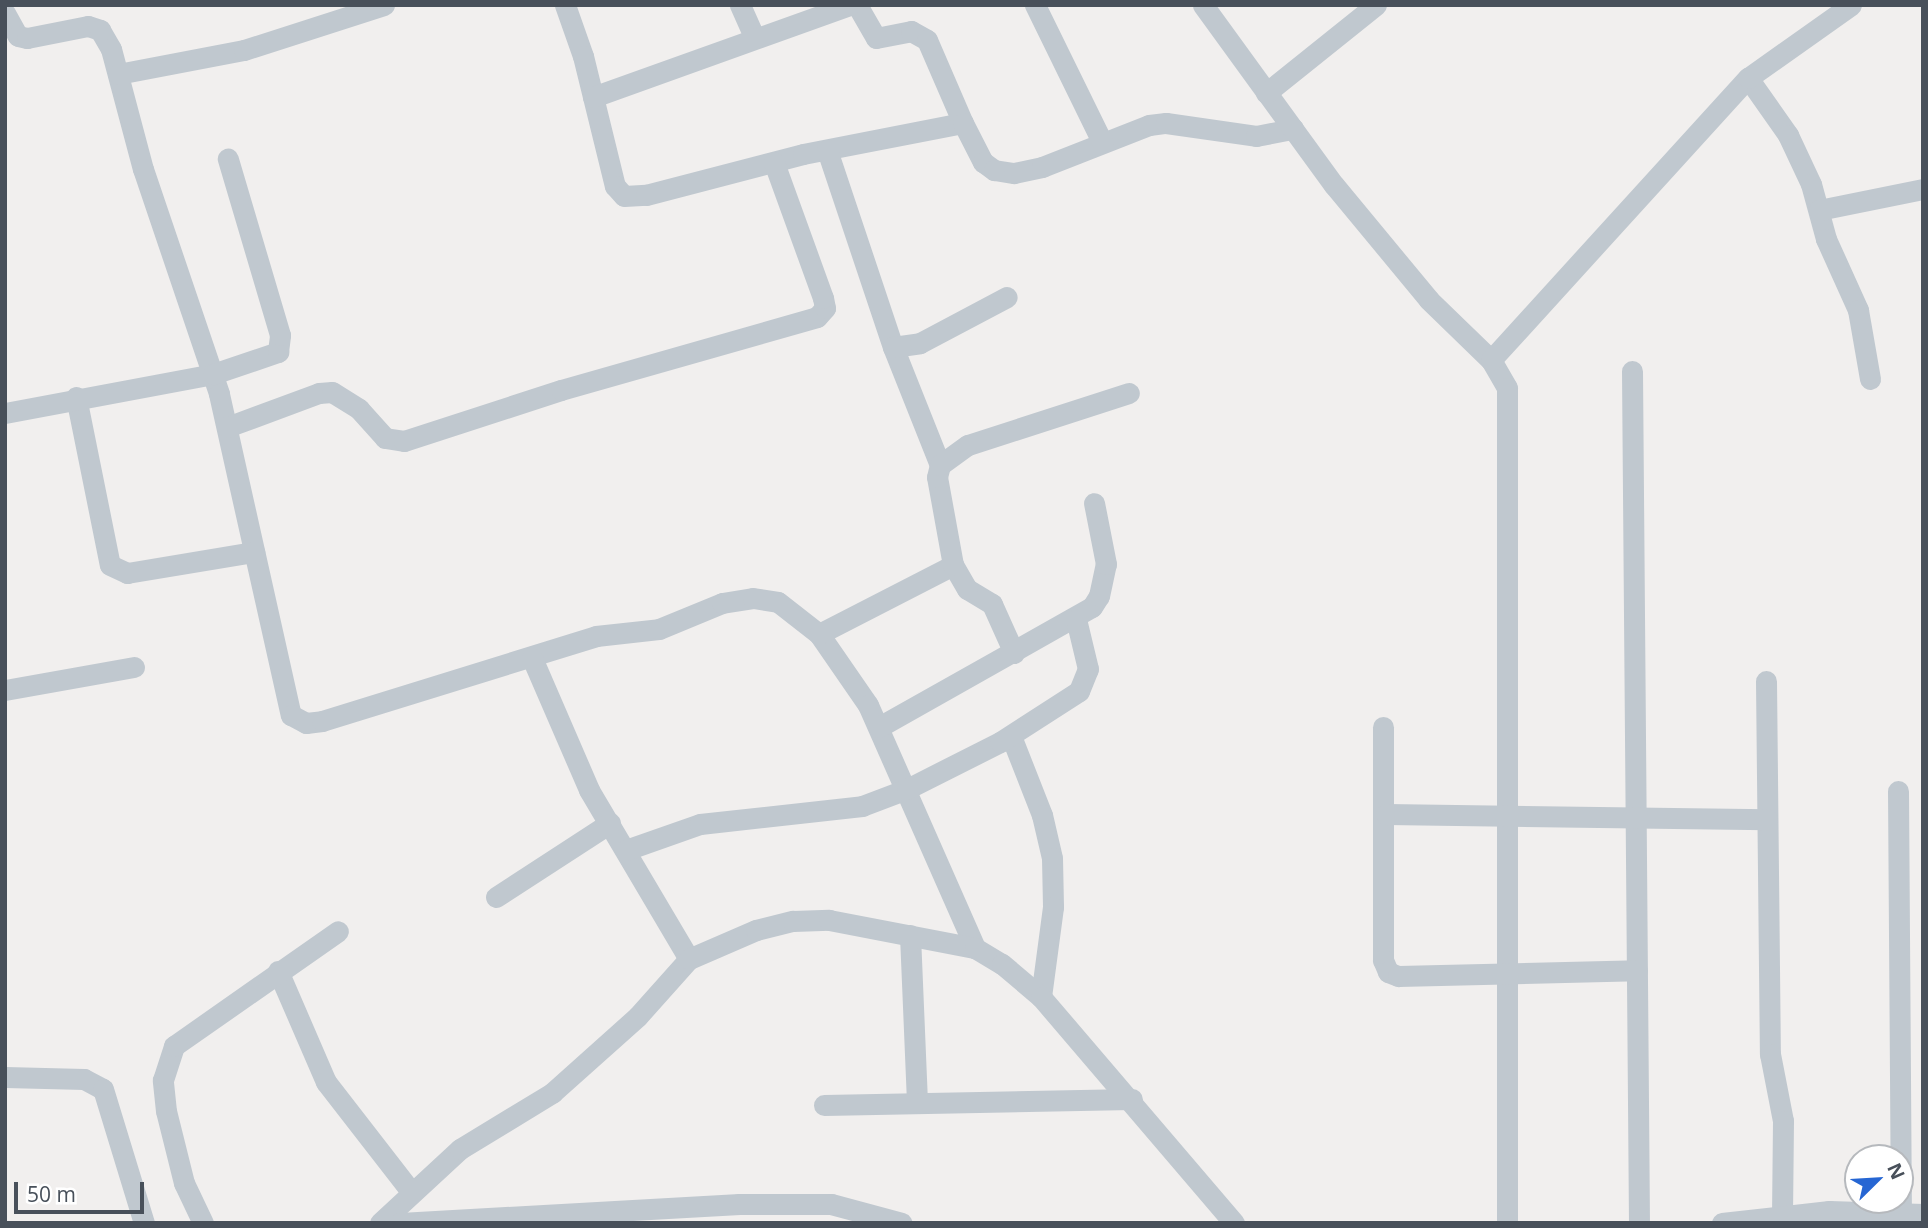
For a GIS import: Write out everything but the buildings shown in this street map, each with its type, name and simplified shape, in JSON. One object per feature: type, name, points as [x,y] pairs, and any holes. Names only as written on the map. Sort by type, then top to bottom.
[{"type":"street","points":[[118,74],[244,50],[384,5]]},
{"type":"street","points":[[565,5],[593,97],[615,186],[624,196],[646,195],[827,150],[963,123]]},
{"type":"street","points":[[740,5],[755,38]]},
{"type":"street","points":[[593,97],[850,5]]},
{"type":"street","points":[[857,5],[876,38],[911,31],[927,40],[983,162],[994,170],[1014,173],[1042,167],[1102,142],[1166,123],[1235,135],[1293,129]]},
{"type":"street","points":[[1035,5],[1102,142]]},
{"type":"street","points":[[1203,5],[1293,129],[1429,300],[1491,360],[1507,388],[1510,405],[1507,1223]]},
{"type":"street","points":[[1266,93],[1376,5]]},
{"type":"street","points":[[1491,360],[1748,78],[1851,5]]},
{"type":"street","points":[[5,13],[12,31],[27,38],[88,26],[100,30],[118,74],[143,169],[213,374],[227,427],[287,706],[298,721],[322,721],[533,658],[596,636],[659,629],[722,603],[753,598],[787,606],[819,634],[879,727],[975,948]]},
{"type":"street","points":[[1748,78],[1792,143],[1819,210],[1826,239],[1857,310],[1870,379]]},
{"type":"street","points":[[827,150],[892,347],[940,466],[937,477],[953,565],[967,589],[992,604],[1014,653]]},
{"type":"street","points":[[5,412],[213,374],[272,356],[280,344],[228,159]]},
{"type":"street","points":[[227,427],[319,393],[332,393],[359,409],[385,438],[416,439],[561,390],[817,317],[825,308],[823,298],[774,163]]},
{"type":"street","points":[[1819,210],[1923,189]]},
{"type":"street","points":[[892,347],[920,343],[1007,297]]},
{"type":"street","points":[[1632,371],[1639,1223]]},
{"type":"street","points":[[940,466],[968,445],[1129,393]]},
{"type":"street","points":[[76,397],[110,565],[127,573],[254,552]]},
{"type":"street","points":[[879,727],[1076,619],[1092,607],[1104,579],[1106,564],[1094,503]]},
{"type":"street","points":[[819,634],[953,565]]},
{"type":"street","points":[[626,850],[700,824],[821,814],[862,806],[907,789],[1011,736],[1079,691],[1088,669],[1076,619]]},
{"type":"street","points":[[533,658],[564,738],[610,823],[690,958]]},
{"type":"street","points":[[5,690],[134,667]]},
{"type":"street","points":[[1766,681],[1770,1054],[1783,1122],[1782,1214]]},
{"type":"street","points":[[1383,727],[1383,960],[1388,972],[1398,976],[1506,971],[1637,970]]},
{"type":"street","points":[[1011,736],[1042,815],[1052,859],[1054,906],[1041,997]]},
{"type":"street","points":[[1898,791],[1901,1144]]},
{"type":"street","points":[[1385,814],[1509,819],[1768,819]]},
{"type":"street","points":[[496,897],[610,823]]},
{"type":"street","points":[[380,1223],[460,1149],[552,1093],[638,1016],[690,958],[756,930],[793,921],[829,920],[975,948],[1041,997],[1132,1099],[1208,1197],[1234,1223]]},
{"type":"street","points":[[203,1223],[184,1182],[163,1080],[174,1046],[338,931]]},
{"type":"street","points":[[910,935],[916,1102]]},
{"type":"street","points":[[278,971],[326,1082],[412,1193]]},
{"type":"street","points":[[5,1077],[84,1079],[103,1089],[144,1223]]},
{"type":"street","points":[[824,1105],[916,1102],[1017,1105],[1132,1099]]},
{"type":"street","points":[[400,1223],[739,1204],[831,1204],[902,1223]]},
{"type":"street","points":[[1722,1223],[1782,1214],[1844,1212]]}]
